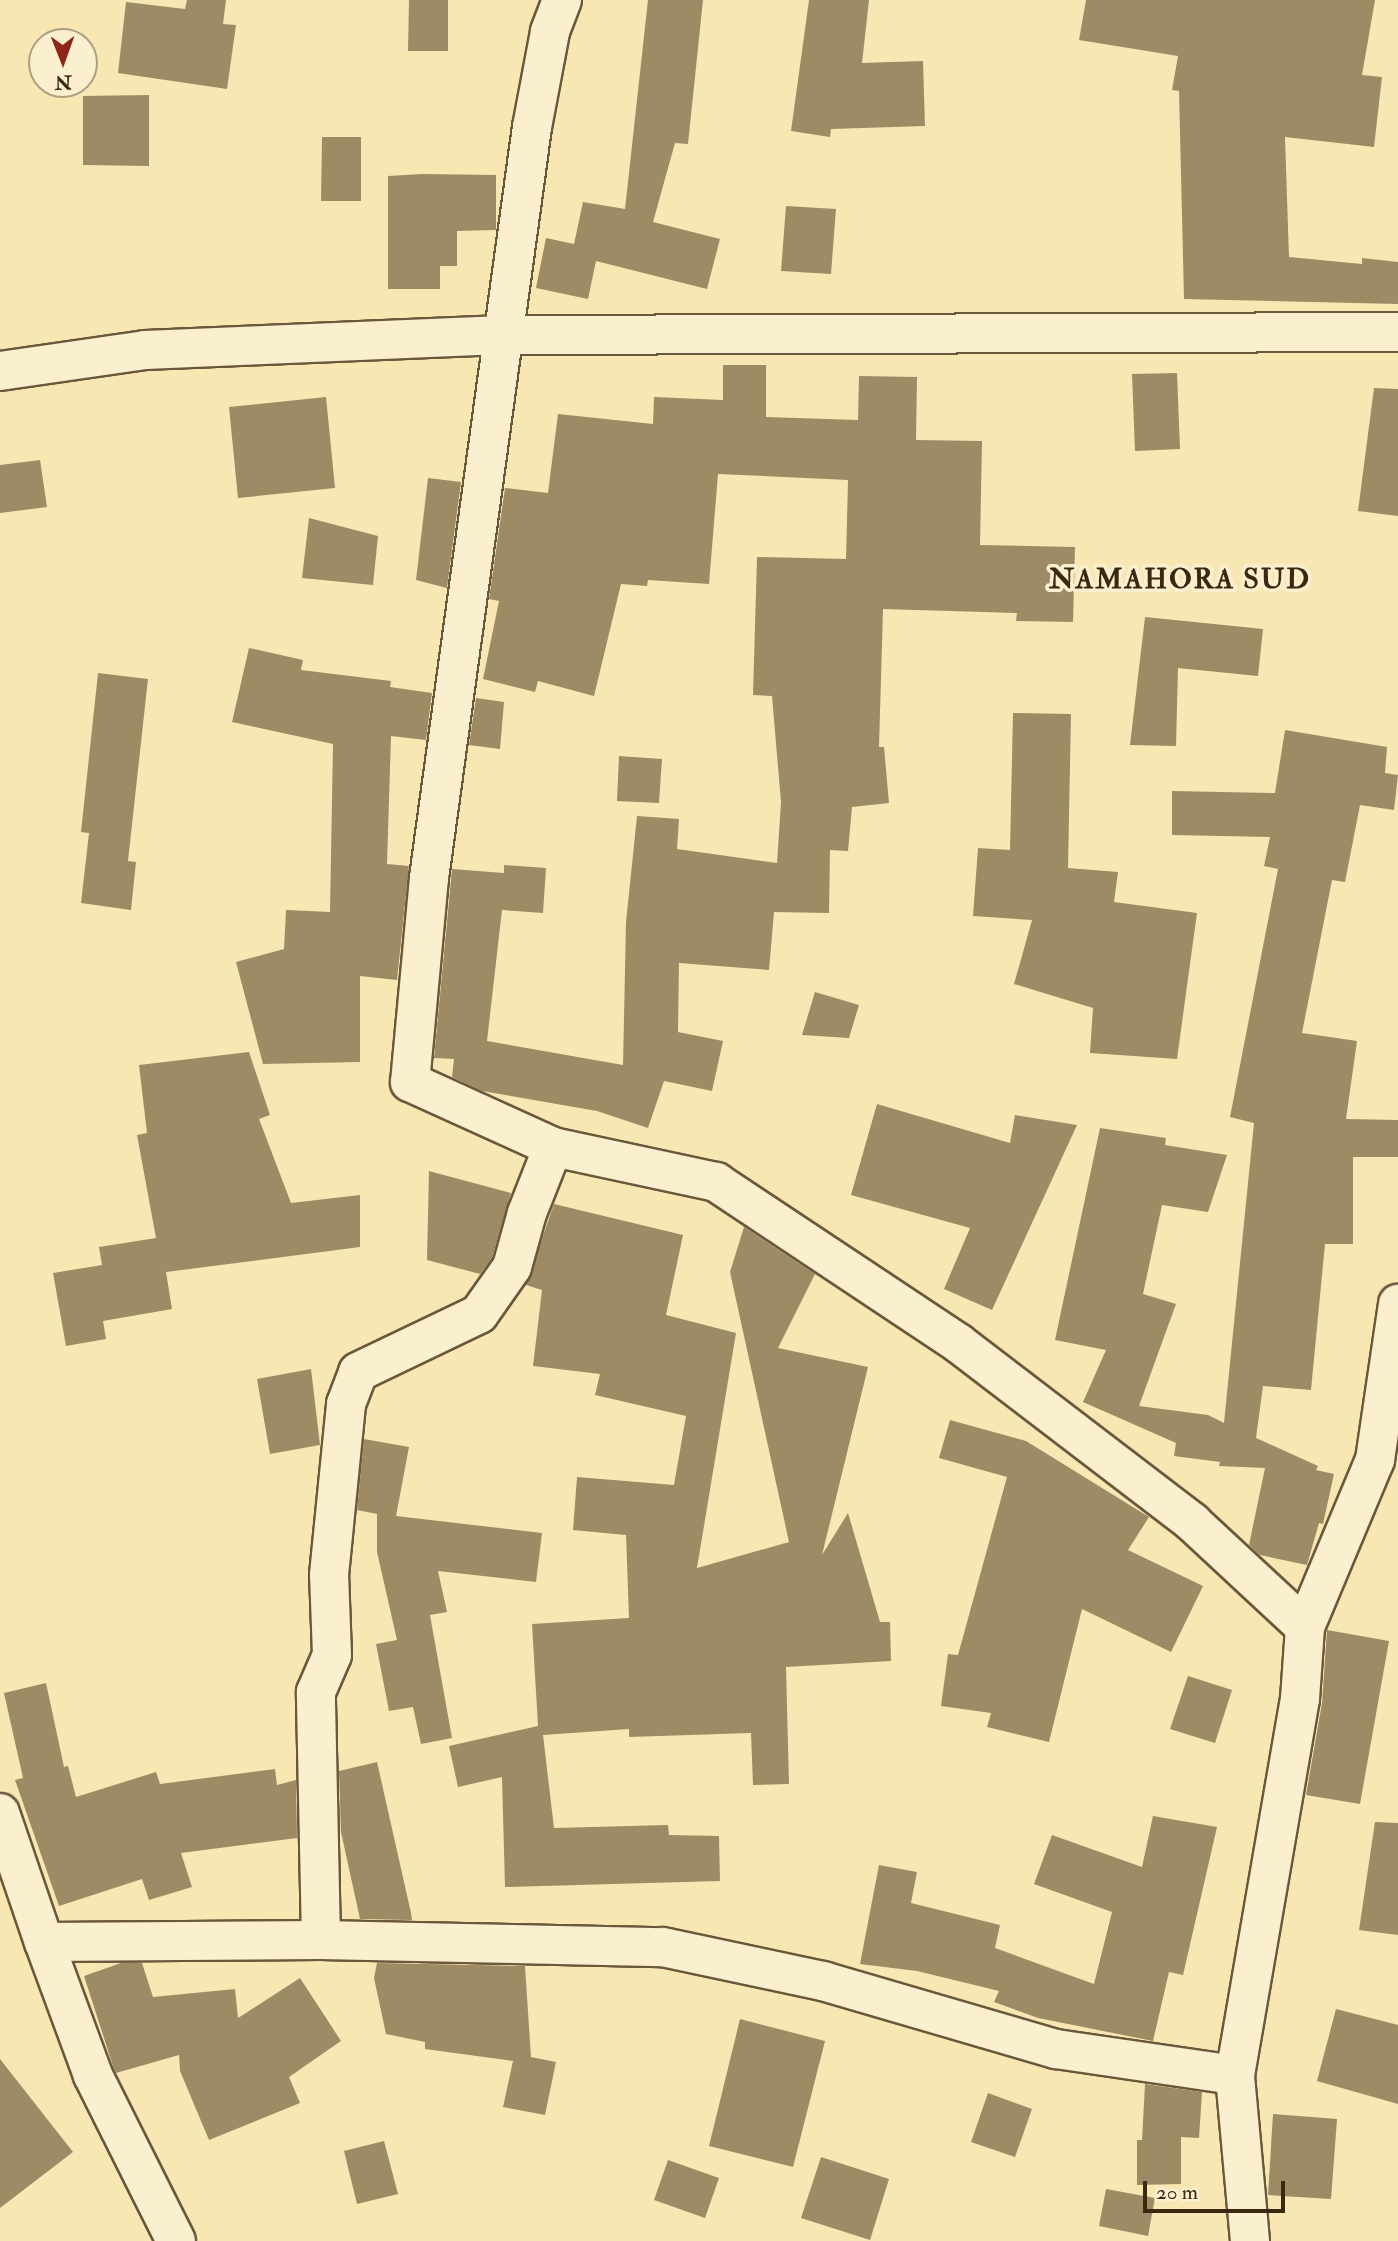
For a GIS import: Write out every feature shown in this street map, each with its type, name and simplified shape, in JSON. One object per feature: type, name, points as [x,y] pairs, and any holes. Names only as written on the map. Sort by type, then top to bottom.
[{"type":"street","points":[[562,0],[550,32],[533,127],[429,878],[410,1082],[553,1147],[716,1182],[969,1351],[1192,1522],[1305,1627]]},
{"type":"street","points":[[0,372],[145,350],[506,335],[1398,332]]},
{"type":"street","points":[[321,1940],[316,1692],[332,1655],[329,1575],[346,1404],[358,1372],[480,1314],[512,1267],[527,1213],[553,1147]]},
{"type":"street","points":[[1251,2241],[1235,2076],[1300,1699],[1305,1627],[1375,1460],[1398,1304]]},
{"type":"street","points":[[0,1813],[93,2075],[176,2241]]},
{"type":"street","points":[[44,1942],[321,1940],[663,1947],[822,1981],[1056,2049],[1235,2076]]},
{"type":"building","points":[[187,0],[226,0],[223,24],[236,25],[227,89],[118,73],[126,2],[185,9]]},
{"type":"building","points":[[409,0],[448,0],[448,51],[408,51]]},
{"type":"building","points":[[648,0],[703,0],[688,144],[675,143],[653,222],[720,239],[707,289],[596,261],[588,299],[536,288],[546,238],[574,244],[583,202],[625,209]]},
{"type":"building","points":[[809,0],[869,0],[862,63],[923,61],[925,126],[831,129],[830,137],[791,131]]},
{"type":"building","points":[[1086,0],[1375,0],[1362,75],[1382,77],[1374,147],[1285,137],[1289,257],[1362,264],[1362,258],[1398,262],[1398,304],[1184,299],[1179,91],[1172,90],[1178,56],[1079,40]]},
{"type":"building","points":[[149,95],[149,166],[83,165],[83,98],[98,98],[98,96]]},
{"type":"building","points":[[322,137],[361,137],[361,201],[321,201]]},
{"type":"building","points":[[496,175],[496,230],[457,231],[457,266],[440,266],[440,289],[388,289],[388,176]]},
{"type":"building","points":[[786,206],[836,209],[831,274],[781,271]]},
{"type":"building","points":[[723,365],[766,365],[766,417],[858,420],[859,376],[917,377],[916,440],[982,441],[980,545],[1075,547],[1073,622],[1016,621],[1017,613],[883,609],[879,747],[884,747],[889,803],[852,807],[848,851],[830,850],[829,913],[774,912],[769,970],[679,963],[678,1032],[723,1041],[712,1091],[664,1081],[648,1128],[597,1111],[482,1091],[452,1077],[454,1059],[434,1058],[452,869],[504,873],[504,865],[546,868],[543,913],[502,910],[487,1041],[623,1065],[626,922],[637,816],[679,819],[677,849],[777,863],[781,802],[772,696],[753,695],[757,557],[846,559],[848,480],[718,474],[709,584],[648,580],[647,586],[621,584],[594,696],[538,681],[535,692],[483,679],[499,601],[489,599],[505,488],[548,493],[558,414],[653,424],[654,397],[723,400]]},
{"type":"building","points":[[1177,373],[1180,449],[1135,451],[1132,374]]},
{"type":"building","points":[[1374,388],[1398,389],[1398,516],[1358,511]]},
{"type":"building","points":[[326,397],[335,488],[238,498],[229,407]]},
{"type":"building","points":[[40,460],[47,507],[0,513],[0,465]]},
{"type":"building","points":[[428,478],[461,482],[447,588],[416,580]]},
{"type":"building","points":[[309,518],[378,536],[373,585],[302,578]]},
{"type":"building","points":[[1145,617],[1263,629],[1258,676],[1178,668],[1176,746],[1130,745]]},
{"type":"building","points":[[249,648],[303,660],[301,670],[391,681],[390,687],[432,693],[426,740],[391,736],[387,864],[409,866],[397,980],[360,976],[360,1062],[263,1064],[236,962],[284,949],[286,910],[330,912],[333,744],[232,722]]},
{"type":"building","points":[[98,673],[148,679],[128,861],[136,862],[131,910],[81,903],[89,833],[81,832]]},
{"type":"building","points":[[476,698],[504,702],[500,749],[469,745]]},
{"type":"building","points":[[1013,713],[1071,714],[1068,868],[1118,872],[1114,902],[1197,913],[1177,1059],[1090,1053],[1093,1008],[1014,984],[1032,920],[973,916],[978,848],[1010,850]]},
{"type":"building","points":[[1285,730],[1387,747],[1385,773],[1398,775],[1394,810],[1360,805],[1345,882],[1332,880],[1302,1033],[1357,1041],[1346,1119],[1398,1120],[1398,1157],[1353,1157],[1353,1244],[1325,1244],[1311,1390],[1263,1386],[1256,1438],[1318,1466],[1316,1470],[1334,1474],[1323,1524],[1319,1523],[1307,1565],[1260,1555],[1249,1545],[1265,1468],[1219,1466],[1220,1462],[1174,1456],[1176,1443],[1083,1402],[1106,1350],[1055,1340],[1100,1128],[1166,1138],[1165,1145],[1227,1155],[1208,1212],[1162,1205],[1143,1294],[1176,1304],[1139,1406],[1208,1415],[1224,1423],[1254,1123],[1230,1117],[1278,869],[1264,866],[1270,837],[1172,835],[1172,791],[1275,793]]},
{"type":"building","points":[[619,756],[662,759],[659,803],[617,801]]},
{"type":"building","points":[[815,992],[859,1005],[849,1038],[802,1035]]},
{"type":"building","points":[[249,1052],[270,1115],[259,1119],[291,1203],[360,1195],[360,1247],[166,1272],[172,1309],[103,1321],[106,1339],[66,1346],[53,1273],[102,1265],[99,1247],[156,1238],[137,1135],[147,1133],[139,1065]]},
{"type":"building","points":[[877,1104],[1010,1143],[1015,1115],[1077,1125],[992,1310],[944,1289],[970,1228],[851,1195]]},
{"type":"building","points":[[429,1171],[511,1193],[492,1258],[480,1274],[427,1260]]},
{"type":"building","points":[[554,1204],[683,1235],[666,1315],[736,1333],[697,1568],[789,1542],[730,1272],[744,1227],[815,1274],[778,1348],[868,1367],[822,1555],[848,1513],[880,1622],[890,1622],[891,1661],[786,1667],[789,1784],[753,1785],[751,1733],[629,1737],[629,1729],[543,1735],[554,1828],[668,1825],[669,1835],[719,1836],[720,1881],[505,1887],[502,1777],[458,1787],[449,1746],[538,1726],[532,1624],[629,1618],[626,1535],[573,1530],[577,1477],[674,1485],[686,1416],[595,1395],[600,1374],[533,1366],[542,1290],[526,1285]]},
{"type":"building","points":[[311,1369],[320,1445],[270,1454],[257,1379]]},
{"type":"building","points":[[950,1420],[1026,1441],[1149,1517],[1128,1550],[1203,1586],[1171,1652],[1082,1609],[1049,1742],[987,1727],[991,1713],[941,1706],[948,1654],[958,1655],[1007,1477],[939,1458]]},
{"type":"building","points":[[364,1439],[409,1447],[396,1516],[542,1533],[536,1582],[438,1571],[447,1612],[430,1615],[452,1738],[421,1744],[413,1707],[389,1711],[376,1644],[397,1640],[377,1552],[377,1514],[357,1510]]},
{"type":"building","points":[[1327,1630],[1389,1641],[1360,1804],[1306,1795],[1322,1703]]},
{"type":"building","points":[[1188,1676],[1232,1690],[1215,1743],[1170,1729]]},
{"type":"building","points":[[46,1683],[64,1767],[68,1766],[76,1797],[156,1772],[160,1784],[275,1769],[277,1785],[296,1780],[297,1838],[181,1853],[192,1887],[149,1900],[142,1879],[59,1906],[15,1780],[23,1778],[4,1693]]},
{"type":"building","points":[[377,1762],[412,1920],[360,1919],[341,1832],[339,1771]]},
{"type":"building","points":[[1153,1816],[1217,1827],[1183,1975],[1169,1972],[1153,2041],[1038,2018],[994,2002],[999,1991],[917,1971],[860,1964],[879,1865],[917,1872],[911,1903],[1000,1925],[995,1948],[1094,1984],[1112,1912],[1034,1884],[1052,1835],[1142,1867]]},
{"type":"building","points":[[1375,1822],[1398,1823],[1398,1935],[1359,1930]]},
{"type":"building","points":[[121,1963],[142,1963],[153,1997],[235,1989],[238,2018],[300,1978],[341,2041],[289,2077],[300,2103],[209,2140],[180,2071],[179,2055],[116,2073],[84,1976]]},
{"type":"building","points":[[377,1963],[525,1966],[531,2057],[556,2062],[545,2115],[503,2107],[513,2061],[425,2049],[425,2042],[386,2034],[374,1978]]},
{"type":"building","points":[[1336,2009],[1398,2025],[1398,2104],[1317,2081]]},
{"type":"building","points":[[740,2019],[825,2041],[793,2167],[709,2146]]},
{"type":"building","points":[[0,2059],[73,2152],[0,2208]]},
{"type":"building","points":[[1145,2084],[1202,2092],[1199,2138],[1181,2137],[1181,2184],[1137,2185],[1137,2140],[1142,2140]]},
{"type":"building","points":[[988,2093],[1032,2109],[1015,2157],[971,2142]]},
{"type":"building","points":[[1273,2114],[1337,2119],[1331,2199],[1268,2195]]},
{"type":"building","points":[[384,2141],[398,2194],[357,2204],[344,2151]]},
{"type":"building","points":[[821,2157],[889,2179],[870,2240],[801,2218]]},
{"type":"building","points":[[668,2160],[719,2178],[705,2218],[654,2200]]},
{"type":"building","points":[[1106,2189],[1155,2198],[1148,2236],[1099,2226]]},
{"type":"district","name":"NAMAHORA SUD","points":[[1180,580]]}]
